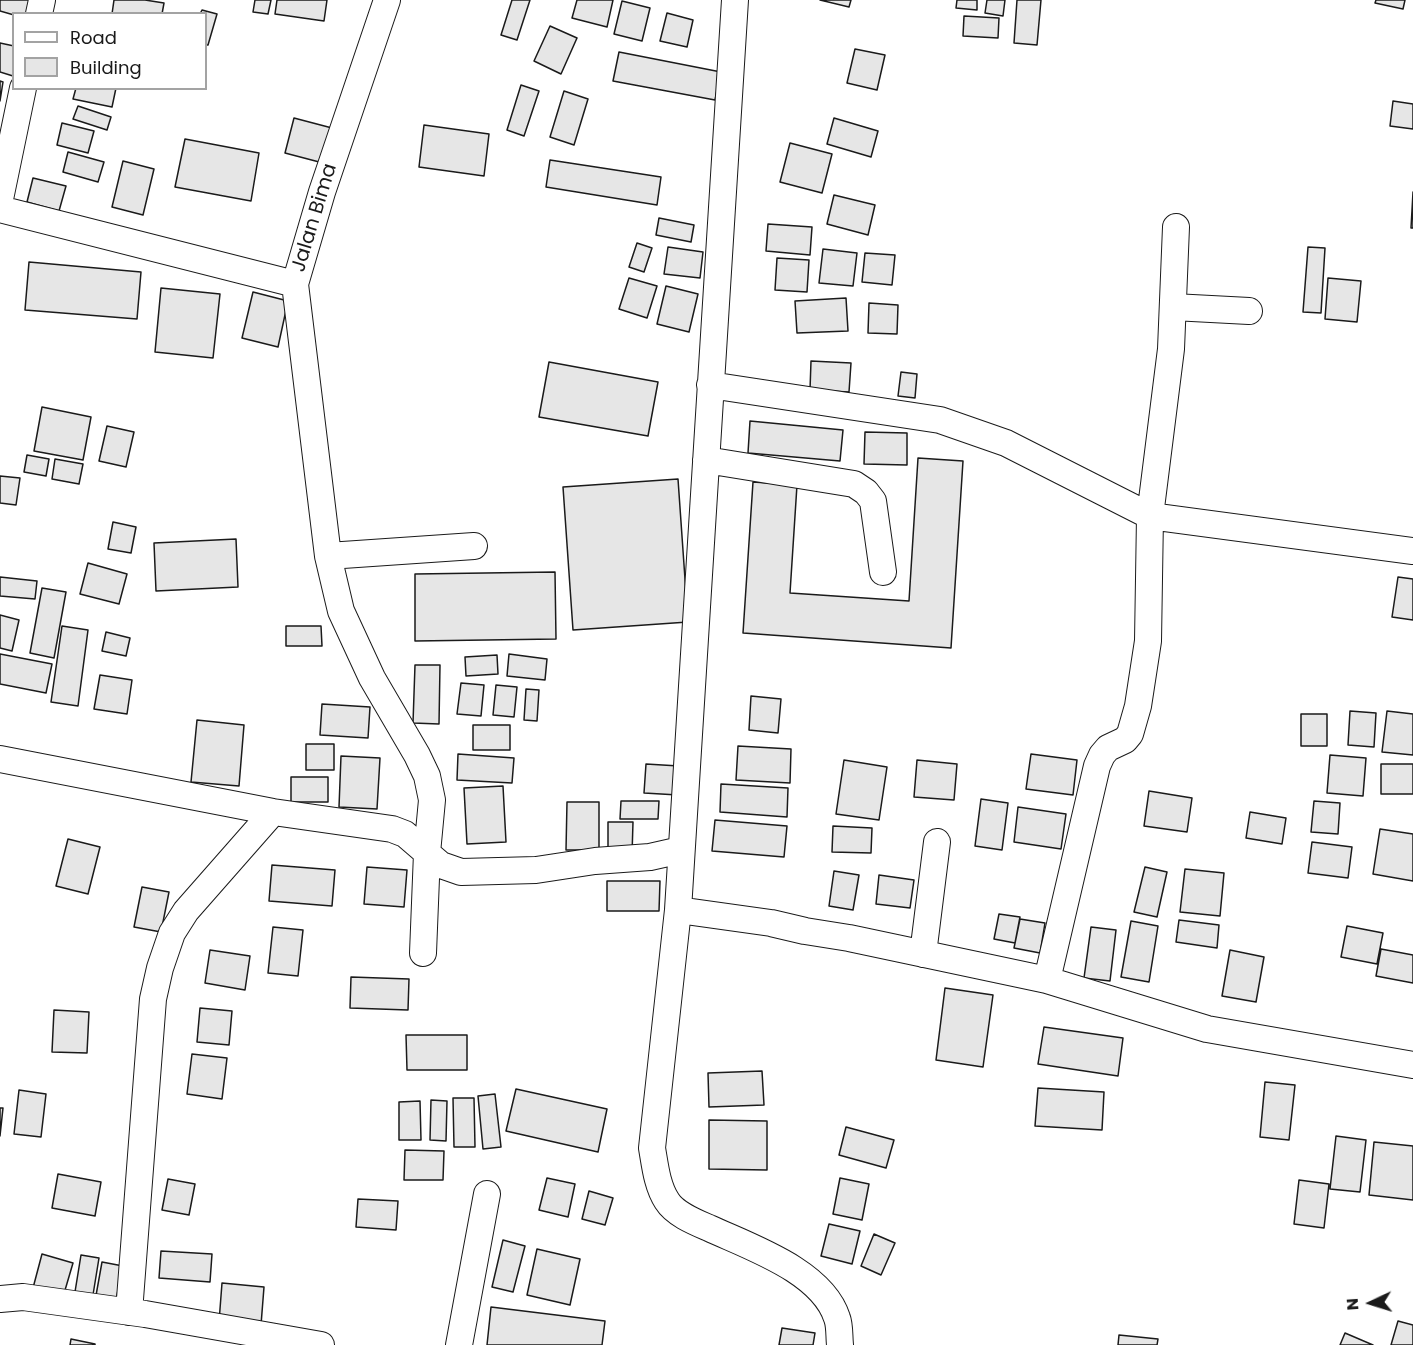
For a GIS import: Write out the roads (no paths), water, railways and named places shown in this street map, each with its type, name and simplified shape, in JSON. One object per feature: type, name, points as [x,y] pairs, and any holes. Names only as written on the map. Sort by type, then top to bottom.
[{"type":"street","name":"Jalan Bima","points":[[0,209],[296,284],[321,192],[387,0]]},
{"type":"street","points":[[735,0],[678,910],[652,1148],[658,1178],[667,1202],[688,1219],[773,1257],[815,1284],[827,1298],[838,1319],[840,1345]]},
{"type":"street","points":[[0,199],[23,90]]},
{"type":"street","points":[[1047,980],[1097,766],[1108,748],[1125,740],[1130,734],[1138,706],[1148,640],[1150,516],[1171,349],[1176,227]]},
{"type":"street","points":[[296,284],[328,556],[341,611],[372,678],[417,755],[427,776],[432,800],[427,853],[423,953]]},
{"type":"street","points":[[1173,307],[1249,311]]},
{"type":"street","points":[[710,385],[940,420],[1006,443],[1150,516],[1413,551]]},
{"type":"street","points":[[706,460],[854,484],[866,492],[873,501],[883,572]]},
{"type":"street","points":[[328,556],[474,546]]},
{"type":"street","points":[[0,759],[273,812],[392,829],[405,834],[441,865],[461,872],[536,870],[595,861],[650,857],[681,850]]},
{"type":"street","points":[[129,1312],[153,999],[160,968],[171,933],[186,911],[273,812]]},
{"type":"street","points":[[922,954],[938,842]]},
{"type":"street","points":[[678,910],[771,923],[805,932],[849,938],[1047,980],[1207,1029],[1413,1065]]},
{"type":"street","points":[[459,1345],[487,1194]]},
{"type":"street","points":[[0,1299],[23,1297],[129,1312],[321,1345]]}]
